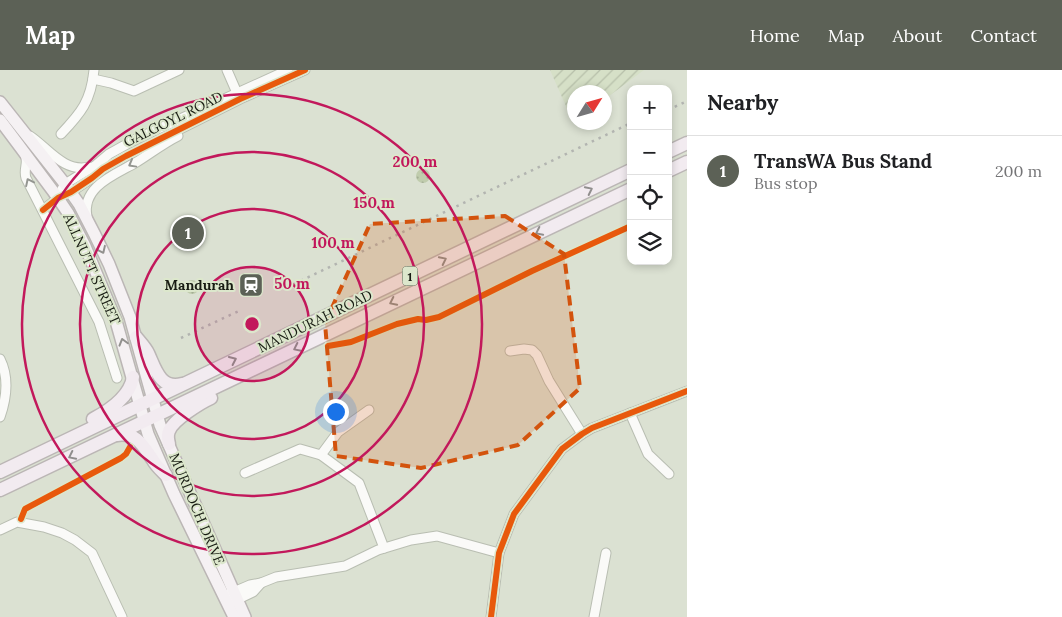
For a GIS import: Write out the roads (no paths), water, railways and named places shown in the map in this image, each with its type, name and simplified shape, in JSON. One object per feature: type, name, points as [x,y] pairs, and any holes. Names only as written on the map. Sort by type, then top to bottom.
[{"type":"highway","points":[[672,150],[687,143]]},
{"type":"highway","points":[[672,169],[687,162]]},
{"type":"highway","name":"MANDURAH ROAD","points":[[0,472],[627,172]]},
{"type":"highway","name":"MANDURAH ROAD","points":[[0,490],[627,191]]},
{"type":"highway","points":[[136,337],[146,350],[152,365],[162,380],[174,385],[189,381]]},
{"type":"highway","points":[[169,444],[169,432],[174,424],[192,409],[218,394],[245,373]]},
{"type":"highway","points":[[45,451],[78,427],[103,414],[117,403],[128,392],[133,377]]},
{"type":"highway","points":[[116,435],[126,434],[136,438],[166,475]]},
{"type":"main road","name":"ALLNUTT STREET","points":[[0,102],[68,188],[88,222],[109,264],[136,337],[152,399]]},
{"type":"main road","name":"ALLNUTT STREET","points":[[0,120],[58,198],[78,232],[112,308],[140,405]]},
{"type":"main road","name":"MURDOCH DRIVE","points":[[152,399],[230,598],[234,617]]},
{"type":"main road","name":"MURDOCH DRIVE","points":[[140,405],[144,422],[166,475],[230,598],[245,617]]},
{"type":"street","points":[[61,134],[77,117],[84,106],[94,75],[134,91],[179,70]]},
{"type":"street","points":[[227,70],[237,93]]},
{"type":"street","name":"GALGOYL ROAD","points":[[43,210],[109,154],[136,139],[288,70]]},
{"type":"street","name":"GALGOYL ROAD","points":[[68,188],[92,178],[103,169],[126,156],[240,99],[305,70]]},
{"type":"street","points":[[88,222],[86,204],[102,182],[163,144],[194,128],[218,111]]},
{"type":"street","points":[[22,130],[70,166],[81,169],[94,166]]},
{"type":"street","points":[[24,153],[27,160],[25,174],[99,322],[117,378]]},
{"type":"street","points":[[510,351],[532,350],[537,355],[549,381],[582,434]]},
{"type":"street","points":[[0,358],[6,375],[6,395],[0,417]]},
{"type":"street","points":[[491,617],[499,553],[514,514],[562,449],[582,434],[687,391]]},
{"type":"street","points":[[321,455],[338,432],[369,410]]},
{"type":"street","points":[[630,413],[648,454],[669,474]]},
{"type":"street","points":[[245,473],[300,449],[321,455],[359,483],[384,548]]},
{"type":"street","points":[[0,530],[17,522],[44,527],[75,540],[92,554],[122,617]]},
{"type":"street","points":[[230,598],[250,585],[286,575],[345,566],[384,548],[411,540],[437,536],[499,553]]},
{"type":"street","points":[[594,617],[606,553]]},
{"type":"railway","points":[[672,108],[687,101]]},
{"type":"railway","points":[[294,284],[627,125]]},
{"type":"railway","points":[[181,338],[241,310]]},
{"type":"place","name":"TransWA Bus Stand","points":[[188,233]]},
{"type":"place","name":"Mandurah","points":[[251,285]]}]
